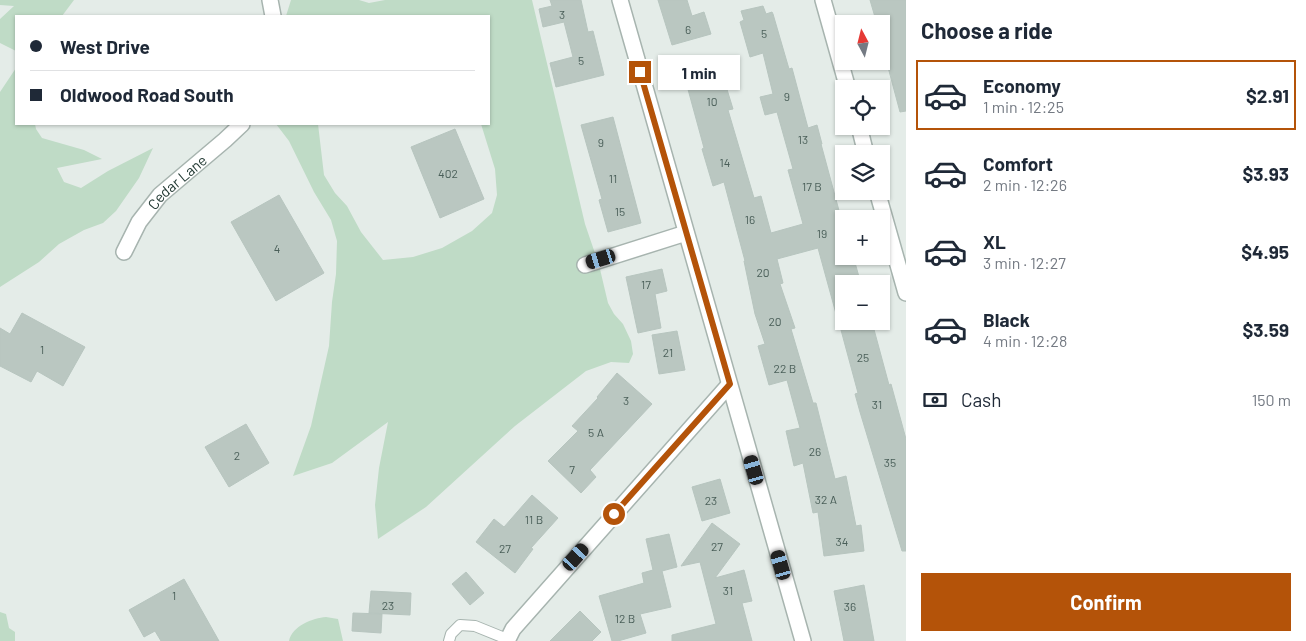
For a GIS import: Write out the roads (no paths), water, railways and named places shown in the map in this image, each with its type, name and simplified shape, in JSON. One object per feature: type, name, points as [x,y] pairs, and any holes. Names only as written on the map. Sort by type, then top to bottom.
[{"type":"street","points":[[270,0],[273,15]]},
{"type":"street","points":[[620,0],[803,641]]},
{"type":"street","points":[[823,0],[845,80]]},
{"type":"street","name":"Cedar Lane","points":[[124,252],[139,222],[160,195],[241,125]]},
{"type":"street","points":[[880,200],[906,293]]},
{"type":"street","points":[[585,264],[686,233]]},
{"type":"street","points":[[507,640],[513,628],[730,384]]},
{"type":"lane","points":[[449,641],[451,634],[460,625],[475,626],[507,640]]}]
